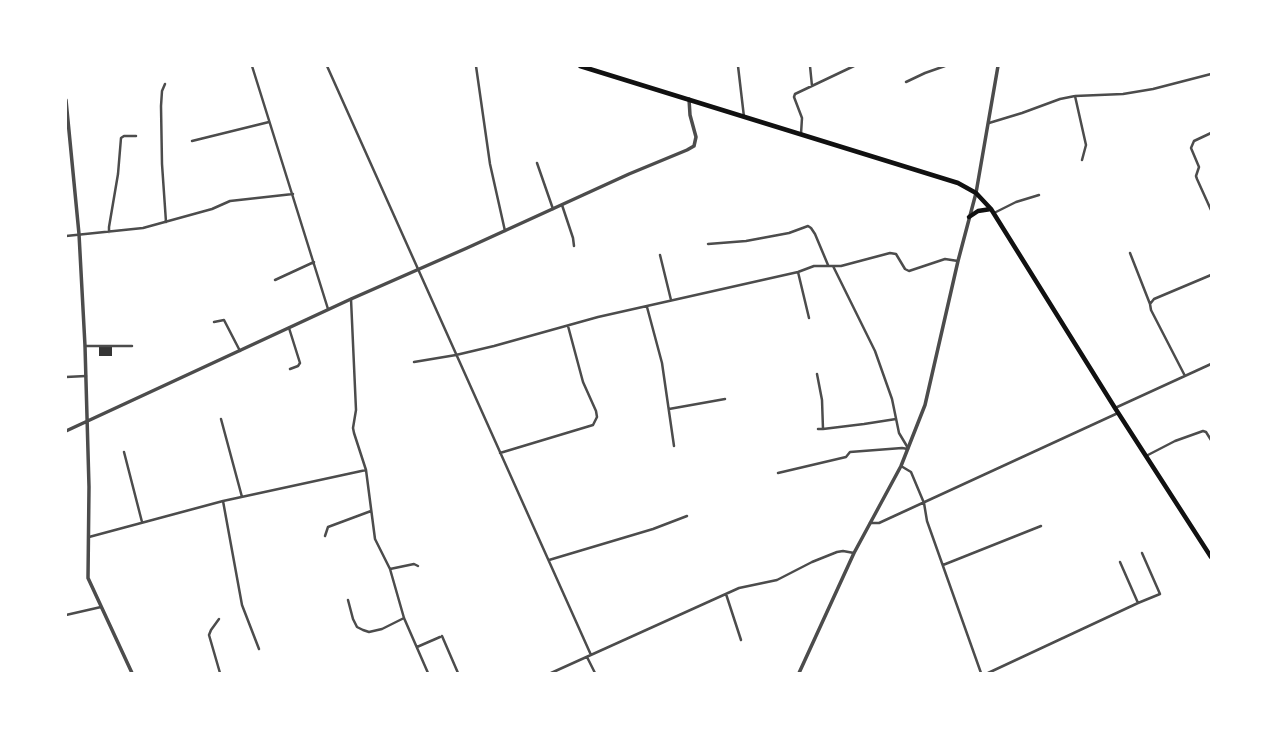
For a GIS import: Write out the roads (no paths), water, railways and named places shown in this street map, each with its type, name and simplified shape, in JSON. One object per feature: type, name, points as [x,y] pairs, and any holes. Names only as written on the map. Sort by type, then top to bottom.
[{"type":"highway","points":[[580,66],[958,183],[976,193],[992,211],[1118,413],[1211,558]]},
{"type":"highway","points":[[969,217],[978,211],[992,211]]},
{"type":"street","points":[[252,66],[328,309]]},
{"type":"street","points":[[327,66],[591,655]]},
{"type":"street","points":[[476,66],[490,164],[505,231]]},
{"type":"street","points":[[738,66],[744,117]]},
{"type":"street","points":[[810,66],[812,86]]},
{"type":"street","points":[[801,134],[802,118],[794,97],[795,94],[854,66]]},
{"type":"street","points":[[906,82],[925,73],[946,66]]},
{"type":"street","points":[[799,673],[852,553],[902,466],[925,405],[958,261],[976,193],[998,66]]},
{"type":"street","points":[[989,123],[1022,113],[1056,100],[1075,96],[1123,94],[1153,89],[1211,74]]},
{"type":"street","points":[[165,84],[162,91],[161,106],[162,164],[166,222]]},
{"type":"street","points":[[1075,96],[1086,145],[1082,160]]},
{"type":"street","points":[[66,431],[351,298],[687,150],[694,146],[696,137],[690,115],[689,99]]},
{"type":"street","points":[[66,100],[79,234],[85,346],[88,421],[88,578],[132,673]]},
{"type":"street","points":[[192,141],[269,122]]},
{"type":"street","points":[[1211,133],[1194,141],[1190,148],[1199,167],[1196,176],[1197,179],[1211,210]]},
{"type":"street","points":[[109,232],[118,174],[121,138],[124,136],[136,136]]},
{"type":"street","points":[[537,163],[553,209]]},
{"type":"street","points":[[66,236],[143,228],[212,208],[230,201],[293,194]]},
{"type":"street","points":[[992,211],[1038,195]]},
{"type":"street","points":[[562,205],[573,238],[574,246]]},
{"type":"street","points":[[708,244],[746,241],[789,233],[808,226],[812,228],[828,265]]},
{"type":"street","points":[[414,362],[456,355],[598,317],[798,272],[814,266],[841,266],[890,253],[896,254],[905,269],[908,271],[945,259],[958,261]]},
{"type":"street","points":[[1130,253],[1151,310],[1185,376]]},
{"type":"street","points":[[660,255],[671,300]]},
{"type":"street","points":[[275,280],[314,262]]},
{"type":"street","points":[[833,266],[875,351],[892,399],[899,432],[908,449]]},
{"type":"street","points":[[798,272],[809,318]]},
{"type":"street","points":[[1150,304],[1154,299],[1211,275]]},
{"type":"street","points":[[351,298],[356,410],[353,428],[366,470],[375,539],[390,569],[404,618],[418,647],[428,673]]},
{"type":"street","points":[[647,307],[662,363],[674,446]]},
{"type":"street","points":[[214,322],[224,320],[240,351]]},
{"type":"street","points":[[500,453],[593,425],[597,417],[596,411],[583,382],[568,326]]},
{"type":"street","points":[[289,328],[300,363],[298,366],[290,369]]},
{"type":"street","points":[[85,346],[132,346]]},
{"type":"street","points":[[1115,408],[1211,364]]},
{"type":"street","points":[[817,374],[822,400],[823,429]]},
{"type":"street","points":[[66,378],[86,376]]},
{"type":"street","points":[[669,410],[725,399]]},
{"type":"street","points":[[869,523],[879,523],[1118,413]]},
{"type":"street","points":[[221,419],[242,497]]},
{"type":"street","points":[[818,429],[896,419]]},
{"type":"street","points":[[1146,456],[1175,441],[1203,431],[1206,432],[1211,440]]},
{"type":"street","points":[[778,474],[846,457],[850,452],[902,448],[908,449]]},
{"type":"street","points":[[124,452],[142,522]]},
{"type":"street","points":[[902,466],[911,472],[924,503],[927,521],[981,673]]},
{"type":"street","points":[[89,537],[223,501],[366,470]]},
{"type":"street","points":[[223,501],[242,605],[259,649]]},
{"type":"street","points":[[325,536],[328,527],[371,511]]},
{"type":"street","points":[[549,560],[653,529],[687,516]]},
{"type":"street","points":[[943,565],[1041,526]]},
{"type":"street","points":[[551,673],[739,588],[777,580],[812,562],[843,551],[852,553]]},
{"type":"street","points":[[988,673],[1160,594],[1142,553]]},
{"type":"street","points":[[1120,562],[1138,604]]},
{"type":"street","points":[[390,569],[414,564],[418,566]]},
{"type":"street","points":[[726,594],[741,640]]},
{"type":"street","points":[[348,600],[353,619],[357,627],[369,632],[382,629],[404,618]]},
{"type":"street","points":[[66,615],[102,606]]},
{"type":"street","points":[[219,618],[209,635],[220,673]]},
{"type":"street","points":[[418,647],[441,637],[458,673]]},
{"type":"street","points":[[587,657],[594,673]]}]
